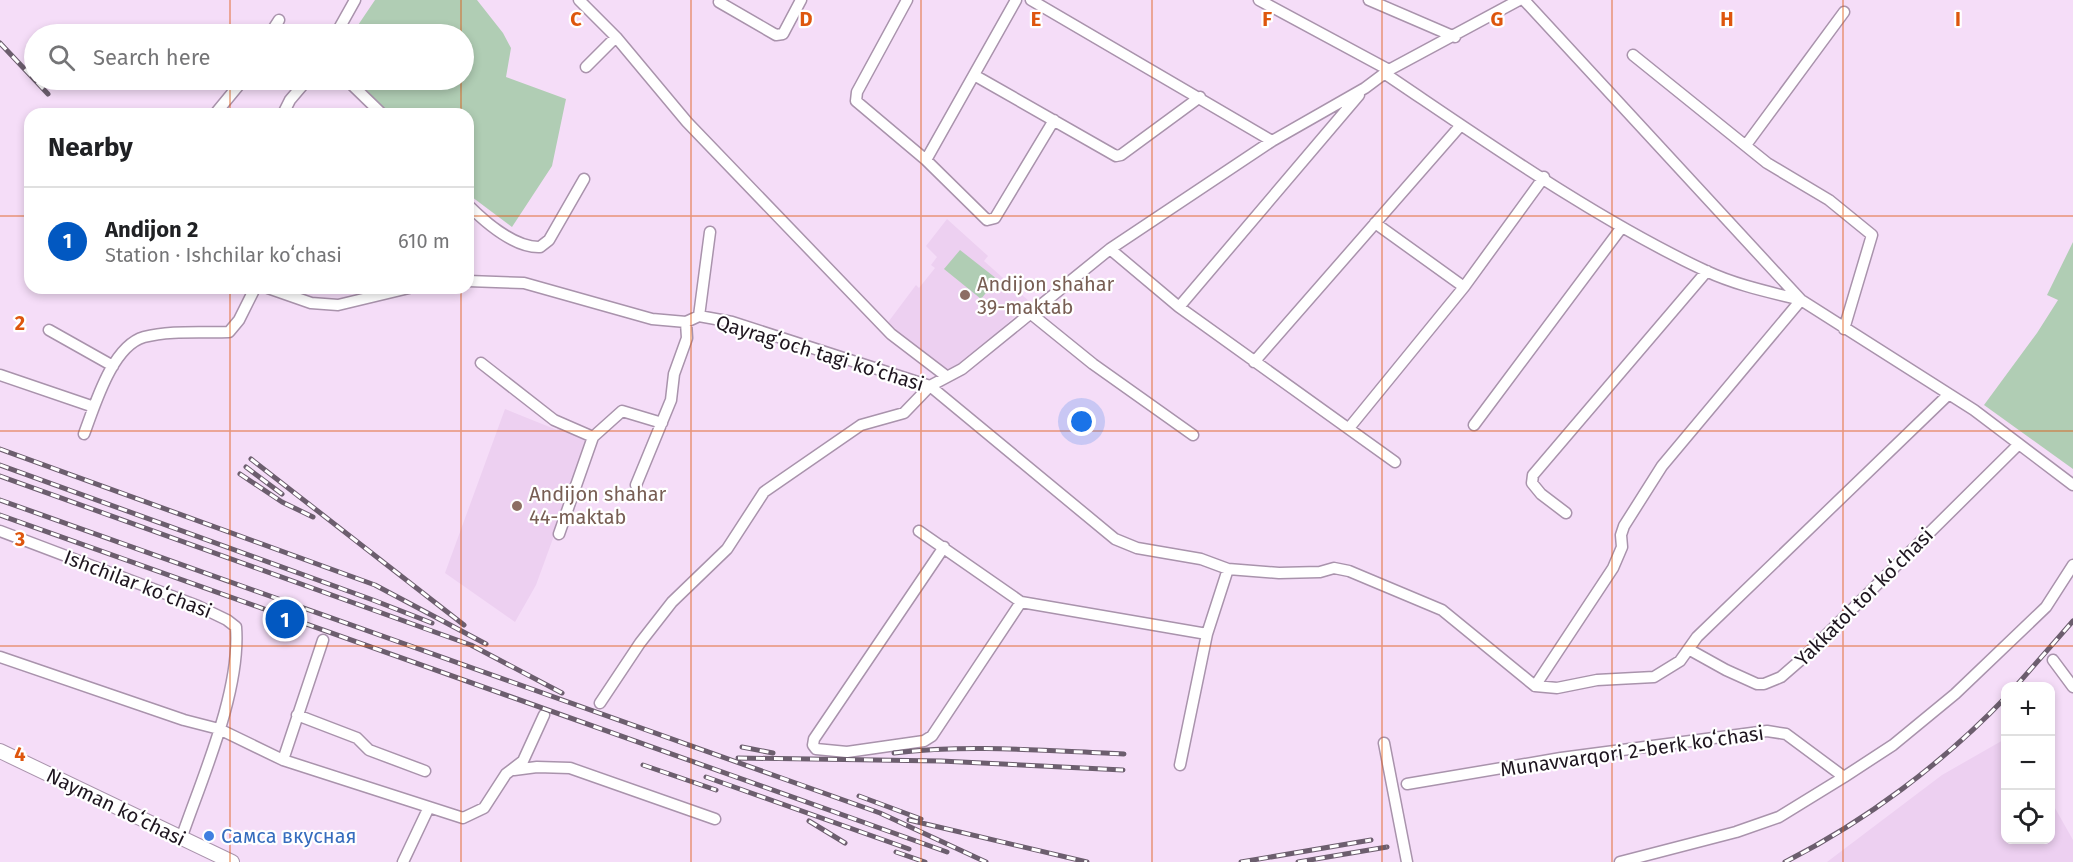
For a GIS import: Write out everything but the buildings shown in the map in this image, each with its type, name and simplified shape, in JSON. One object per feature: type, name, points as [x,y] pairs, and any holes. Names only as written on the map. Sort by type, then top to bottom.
[{"type":"main road","name":"Nayman koʻchasi","points":[[0,751],[227,861]]},
{"type":"street","points":[[342,24],[355,0]]},
{"type":"street","name":"Qayragʻoch tagi koʻchasi","points":[[579,0],[616,38],[687,122],[891,334],[946,376]]},
{"type":"street","points":[[718,2],[776,35],[783,34],[801,0]]},
{"type":"street","points":[[908,0],[857,92],[856,101],[926,160],[989,221],[995,218],[1054,120]]},
{"type":"street","points":[[926,160],[1016,0]]},
{"type":"street","points":[[1031,0],[1272,141]]},
{"type":"street","points":[[1259,0],[1386,72],[1461,125],[1622,227],[1707,272],[1756,289],[1801,300]]},
{"type":"street","points":[[1369,0],[1455,37]]},
{"type":"street","points":[[600,703],[640,643],[672,602],[727,549],[764,492],[861,426],[904,413],[930,386],[962,369],[1110,249],[1272,141],[1365,88],[1386,72],[1455,37],[1519,0]]},
{"type":"street","points":[[1524,0],[1801,300],[1949,394],[2073,485]]},
{"type":"street","points":[[1746,145],[1844,12]]},
{"type":"street","points":[[276,24],[279,20]]},
{"type":"street","points":[[586,67],[616,38]]},
{"type":"street","points":[[1633,55],[1767,163],[1829,200],[1872,235],[1844,329]]},
{"type":"street","points":[[974,75],[1116,156],[1121,155],[1200,97]]},
{"type":"street","points":[[1179,307],[1365,88]]},
{"type":"street","points":[[220,108],[235,90]]},
{"type":"street","points":[[287,108],[300,90]]},
{"type":"street","points":[[357,90],[376,108]]},
{"type":"street","points":[[1254,362],[1318,292],[1461,125]]},
{"type":"street","points":[[1348,428],[1464,287],[1544,177]]},
{"type":"street","points":[[474,212],[524,245],[540,247],[549,240],[584,179]]},
{"type":"street","points":[[1375,223],[1464,287]]},
{"type":"street","points":[[1474,425],[1622,227]]},
{"type":"street","points":[[699,316],[710,232]]},
{"type":"street","points":[[1110,249],[1179,307],[1395,462]]},
{"type":"street","points":[[1566,513],[1536,490],[1532,483],[1533,475],[1707,272]]},
{"type":"street","points":[[474,281],[524,283],[652,318],[686,322],[687,338],[674,374],[674,391],[636,485]]},
{"type":"street","points":[[84,434],[113,366],[124,350],[143,337],[229,332],[240,320],[252,294]]},
{"type":"street","points":[[285,294],[311,303],[338,305],[384,294]]},
{"type":"street","points":[[1801,300],[1662,466],[1624,526],[1622,547],[1613,568],[1535,686],[1557,688],[1597,680],[1654,677],[1680,661],[1697,638],[1949,394]]},
{"type":"street","points":[[1030,314],[1093,364],[1193,435]]},
{"type":"street","name":"Qayragʻoch tagi koʻchasi","points":[[686,322],[699,316],[751,328],[930,386],[1115,539],[1137,548],[1201,560],[1228,569],[1279,573],[1320,572],[1334,568],[1349,571],[1442,610],[1535,686]]},
{"type":"street","points":[[49,330],[113,366]]},
{"type":"street","points":[[481,363],[555,420],[593,437]]},
{"type":"street","points":[[0,375],[94,407]]},
{"type":"street","points":[[559,534],[593,437],[622,411],[662,423]]},
{"type":"street","name":"Yakkatol tor koʻchasi","points":[[1690,650],[1757,684],[1773,682],[1804,657],[2019,444]]},
{"type":"street","name":"Ishchilar koʻchasi","points":[[0,531],[198,606],[236,627],[236,660],[219,729],[181,839]]},
{"type":"street","points":[[919,531],[1022,602],[1207,634]]},
{"type":"street","points":[[944,548],[814,739],[813,745],[816,749],[847,752],[924,741],[932,736],[1022,602]]},
{"type":"street","points":[[1620,862],[1736,832],[1779,817],[1893,745],[1954,694],[2046,607],[2073,565]]},
{"type":"street","points":[[1180,765],[1207,634],[1228,569]]},
{"type":"street","points":[[283,760],[323,640]]},
{"type":"street","points":[[0,657],[184,720],[219,729],[283,760],[463,818],[484,808],[506,774],[514,770],[537,767],[570,768],[715,819]]},
{"type":"street","points":[[2053,660],[2073,687]]},
{"type":"street","points":[[297,715],[357,738],[369,750],[425,771]]},
{"type":"street","points":[[514,770],[529,753],[544,715]]},
{"type":"street","name":"Munavvarqori 2-berk koʻchasi","points":[[1407,784],[1561,758],[1767,731],[1786,734],[1844,777]]},
{"type":"street","points":[[1384,743],[1407,862]]},
{"type":"street","points":[[403,862],[429,807]]},
{"type":"shaded area","name":"Andijon shahar 39-maktab","points":[[947,219],[988,256],[984,261],[1030,302],[964,364],[950,372],[886,325],[916,285],[919,288],[935,268],[931,265],[937,257],[926,246]]},
{"type":"shaded area","name":"Andijon shahar 44-maktab","points":[[505,409],[557,430],[560,425],[589,440],[536,585],[515,622],[445,573]]},
{"type":"shaded area","points":[[2001,741],[2001,844],[2055,844],[2055,808],[2073,840],[2073,862],[1827,862],[1942,775]]},
{"type":"green space","points":[[375,0],[477,0],[503,33],[511,48],[506,77],[566,99],[552,166],[512,227],[474,198],[474,108],[383,108],[365,90],[474,90],[474,24],[359,24]]},
{"type":"green space","points":[[2073,242],[2073,469],[1984,405],[2037,333],[2058,300],[2047,295]]},
{"type":"green space","points":[[960,250],[997,279],[981,299],[944,269]]},
{"type":"railway","points":[[0,43],[24,68]]},
{"type":"railway","points":[[44,90],[48,94]]},
{"type":"railway","points":[[0,449],[375,585],[486,644]]},
{"type":"railway","points":[[251,459],[464,625]]},
{"type":"railway","points":[[0,465],[432,623]]},
{"type":"railway","points":[[246,467],[282,494]]},
{"type":"railway","points":[[240,474],[282,502],[313,517]]},
{"type":"railway","points":[[0,476],[471,645],[562,693]]},
{"type":"railway","points":[[0,500],[880,813],[986,862]]},
{"type":"railway","points":[[0,515],[947,852]]},
{"type":"railway","points":[[2020,682],[2073,621]]},
{"type":"railway","points":[[1785,862],[1845,828],[1902,789],[1956,745],[2001,702]]},
{"type":"railway","points":[[742,747],[773,753]]},
{"type":"railway","points":[[894,753],[980,749],[1124,754]]},
{"type":"railway","points":[[738,758],[941,761],[1123,770]]},
{"type":"railway","points":[[643,765],[716,790]]},
{"type":"railway","points":[[706,777],[909,849]]},
{"type":"railway","points":[[859,796],[921,819]]},
{"type":"railway","points":[[909,820],[1087,862]]},
{"type":"railway","points":[[809,821],[845,843]]},
{"type":"railway","points":[[1241,862],[1371,840]]},
{"type":"railway","points":[[1298,862],[1387,847]]},
{"type":"railway","points":[[896,852],[925,862]]},
{"type":"place","name":"Andijon shahar 39-maktab","points":[[965,295]]},
{"type":"place","name":"Andijon shahar 44-maktab","points":[[517,506]]},
{"type":"place","name":"Andijon 2","points":[[285,619]]},
{"type":"place","name":"Самса вкусная","points":[[209,836]]}]
